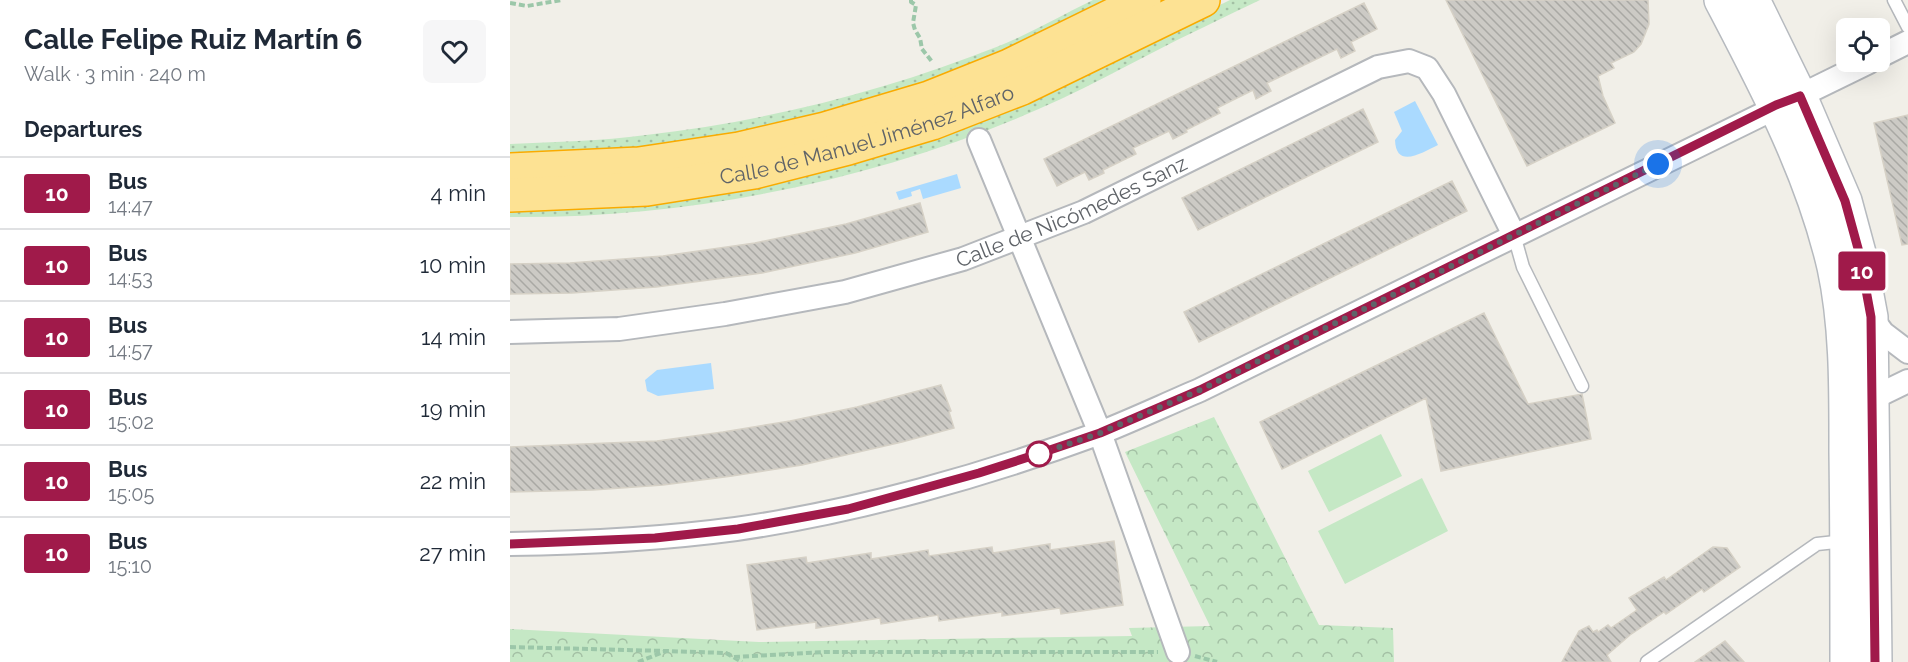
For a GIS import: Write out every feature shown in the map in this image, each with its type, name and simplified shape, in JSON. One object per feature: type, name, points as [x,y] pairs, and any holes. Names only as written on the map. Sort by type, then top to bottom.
[{"type":"highway","name":"Calle de Manuel Jiménez Alfaro","points":[[510,170],[639,164],[739,149],[825,129],[929,98],[1009,66],[1144,0]]},
{"type":"highway","name":"Calle de Manuel Jiménez Alfaro","points":[[510,195],[648,189],[754,172],[848,148],[932,123],[1022,88],[1203,0]]},
{"type":"street","points":[[1721,0],[1788,101],[1845,201],[1859,252],[1881,390],[1873,444],[1875,662]]},
{"type":"street","points":[[1753,0],[1788,101],[1818,207],[1834,268],[1841,316],[1881,390],[1847,540],[1847,662]]},
{"type":"street","points":[[1890,51],[1908,42]]},
{"type":"street","name":"Calle de Nicómedes Sanz","points":[[510,332],[619,329],[736,312],[845,292],[963,259],[1084,212],[1378,67],[1409,61],[1427,68],[1444,94],[1514,235]]},
{"type":"street","points":[[510,544],[655,538],[738,529],[848,509],[979,473],[1100,433],[1200,390],[1848,72]]},
{"type":"street","points":[[979,140],[1100,433],[1178,652]]},
{"type":"street","points":[[1871,317],[1883,333],[1908,352]]},
{"type":"lane","points":[[1894,0],[1908,27]]},
{"type":"lane","points":[[1514,235],[1523,267],[1582,386]]},
{"type":"lane","points":[[1647,662],[1817,544],[1847,540]]},
{"type":"path","points":[[510,3],[527,6],[562,0]]},
{"type":"path","points":[[911,0],[916,5],[913,23],[915,30],[920,38],[922,49],[933,63]]},
{"type":"path","points":[[510,647],[726,653],[742,662]]},
{"type":"path","points":[[638,662],[666,651]]},
{"type":"path","points":[[734,657],[837,652],[1178,652],[1217,662]]},
{"type":"green space","points":[[1093,0],[1125,0],[1006,57],[813,121],[645,149],[510,157],[510,144],[646,135],[736,122],[826,102],[913,77],[999,46]]},
{"type":"green space","points":[[1230,0],[1260,0],[1061,99],[997,127],[930,151],[792,188],[721,201],[580,216],[510,217],[510,204],[1061,84]]},
{"type":"green space","points":[[1214,417],[1319,625],[1393,628],[1394,662],[510,662],[510,629],[759,642],[1132,636],[1129,628],[1210,626],[1125,452]]},
{"type":"green space","points":[[1381,434],[1402,476],[1329,512],[1308,471]]},
{"type":"green space","points":[[1422,478],[1448,531],[1345,584],[1318,531]]},
{"type":"water","points":[[1415,101],[1438,145],[1405,157],[1397,149],[1395,140],[1402,131],[1394,112]]},
{"type":"water","points":[[957,174],[961,188],[923,199],[920,189],[911,192],[912,196],[899,200],[896,192]]},
{"type":"water","points":[[711,363],[714,389],[658,396],[647,391],[645,380],[657,370]]},
{"type":"building","points":[[1446,0],[1648,0],[1649,24],[1641,44],[1634,52],[1611,63],[1614,68],[1598,76],[1603,96],[1615,123],[1527,166]]},
{"type":"building","points":[[1364,3],[1377,29],[1351,42],[1355,51],[1341,58],[1337,49],[1267,83],[1271,91],[1256,99],[1253,90],[1217,108],[1220,113],[1173,139],[1169,131],[1133,148],[1136,154],[1103,170],[1104,173],[1089,180],[1085,172],[1057,186],[1044,159]]},
{"type":"building","points":[[1363,109],[1378,142],[1198,230],[1182,198]]},
{"type":"building","points":[[1908,115],[1908,244],[1902,245],[1874,123]]},
{"type":"building","points":[[1452,181],[1467,211],[1199,342],[1184,312]]},
{"type":"building","points":[[920,203],[928,232],[855,253],[762,273],[656,287],[572,293],[510,294],[510,264],[570,263],[663,256],[755,243],[846,224]]},
{"type":"building","points":[[1484,313],[1528,404],[1582,394],[1591,439],[1441,471],[1426,398],[1282,469],[1260,422]]},
{"type":"building","points":[[941,385],[951,411],[949,412],[954,428],[902,442],[802,465],[663,485],[510,492],[510,447],[657,441],[723,432],[857,407]]},
{"type":"building","points":[[1114,541],[1123,605],[1061,614],[1060,608],[1002,616],[1002,612],[939,621],[938,615],[881,624],[880,618],[816,628],[816,622],[757,630],[747,565],[806,557],[807,563],[871,553],[871,559],[928,550],[929,556],[992,547],[993,553],[1050,544],[1050,550]]},
{"type":"building","points":[[1713,547],[1727,548],[1740,567],[1704,592],[1702,589],[1630,635],[1607,655],[1611,662],[1562,662],[1579,631],[1589,626],[1593,632],[1597,630],[1598,632],[1608,625],[1611,628],[1637,610],[1629,598],[1664,577],[1666,580]]},
{"type":"building","points":[[1725,641],[1744,662],[1695,662]]},
{"type":"bus line","name":"10","points":[[510,544],[655,538],[738,529],[848,509],[979,473],[1100,433],[1200,390],[1776,105],[1800,96],[1845,201],[1859,252],[1871,317],[1875,662]]},
{"type":"route","points":[[1039,454],[1100,433],[1200,390],[1658,164]]}]
